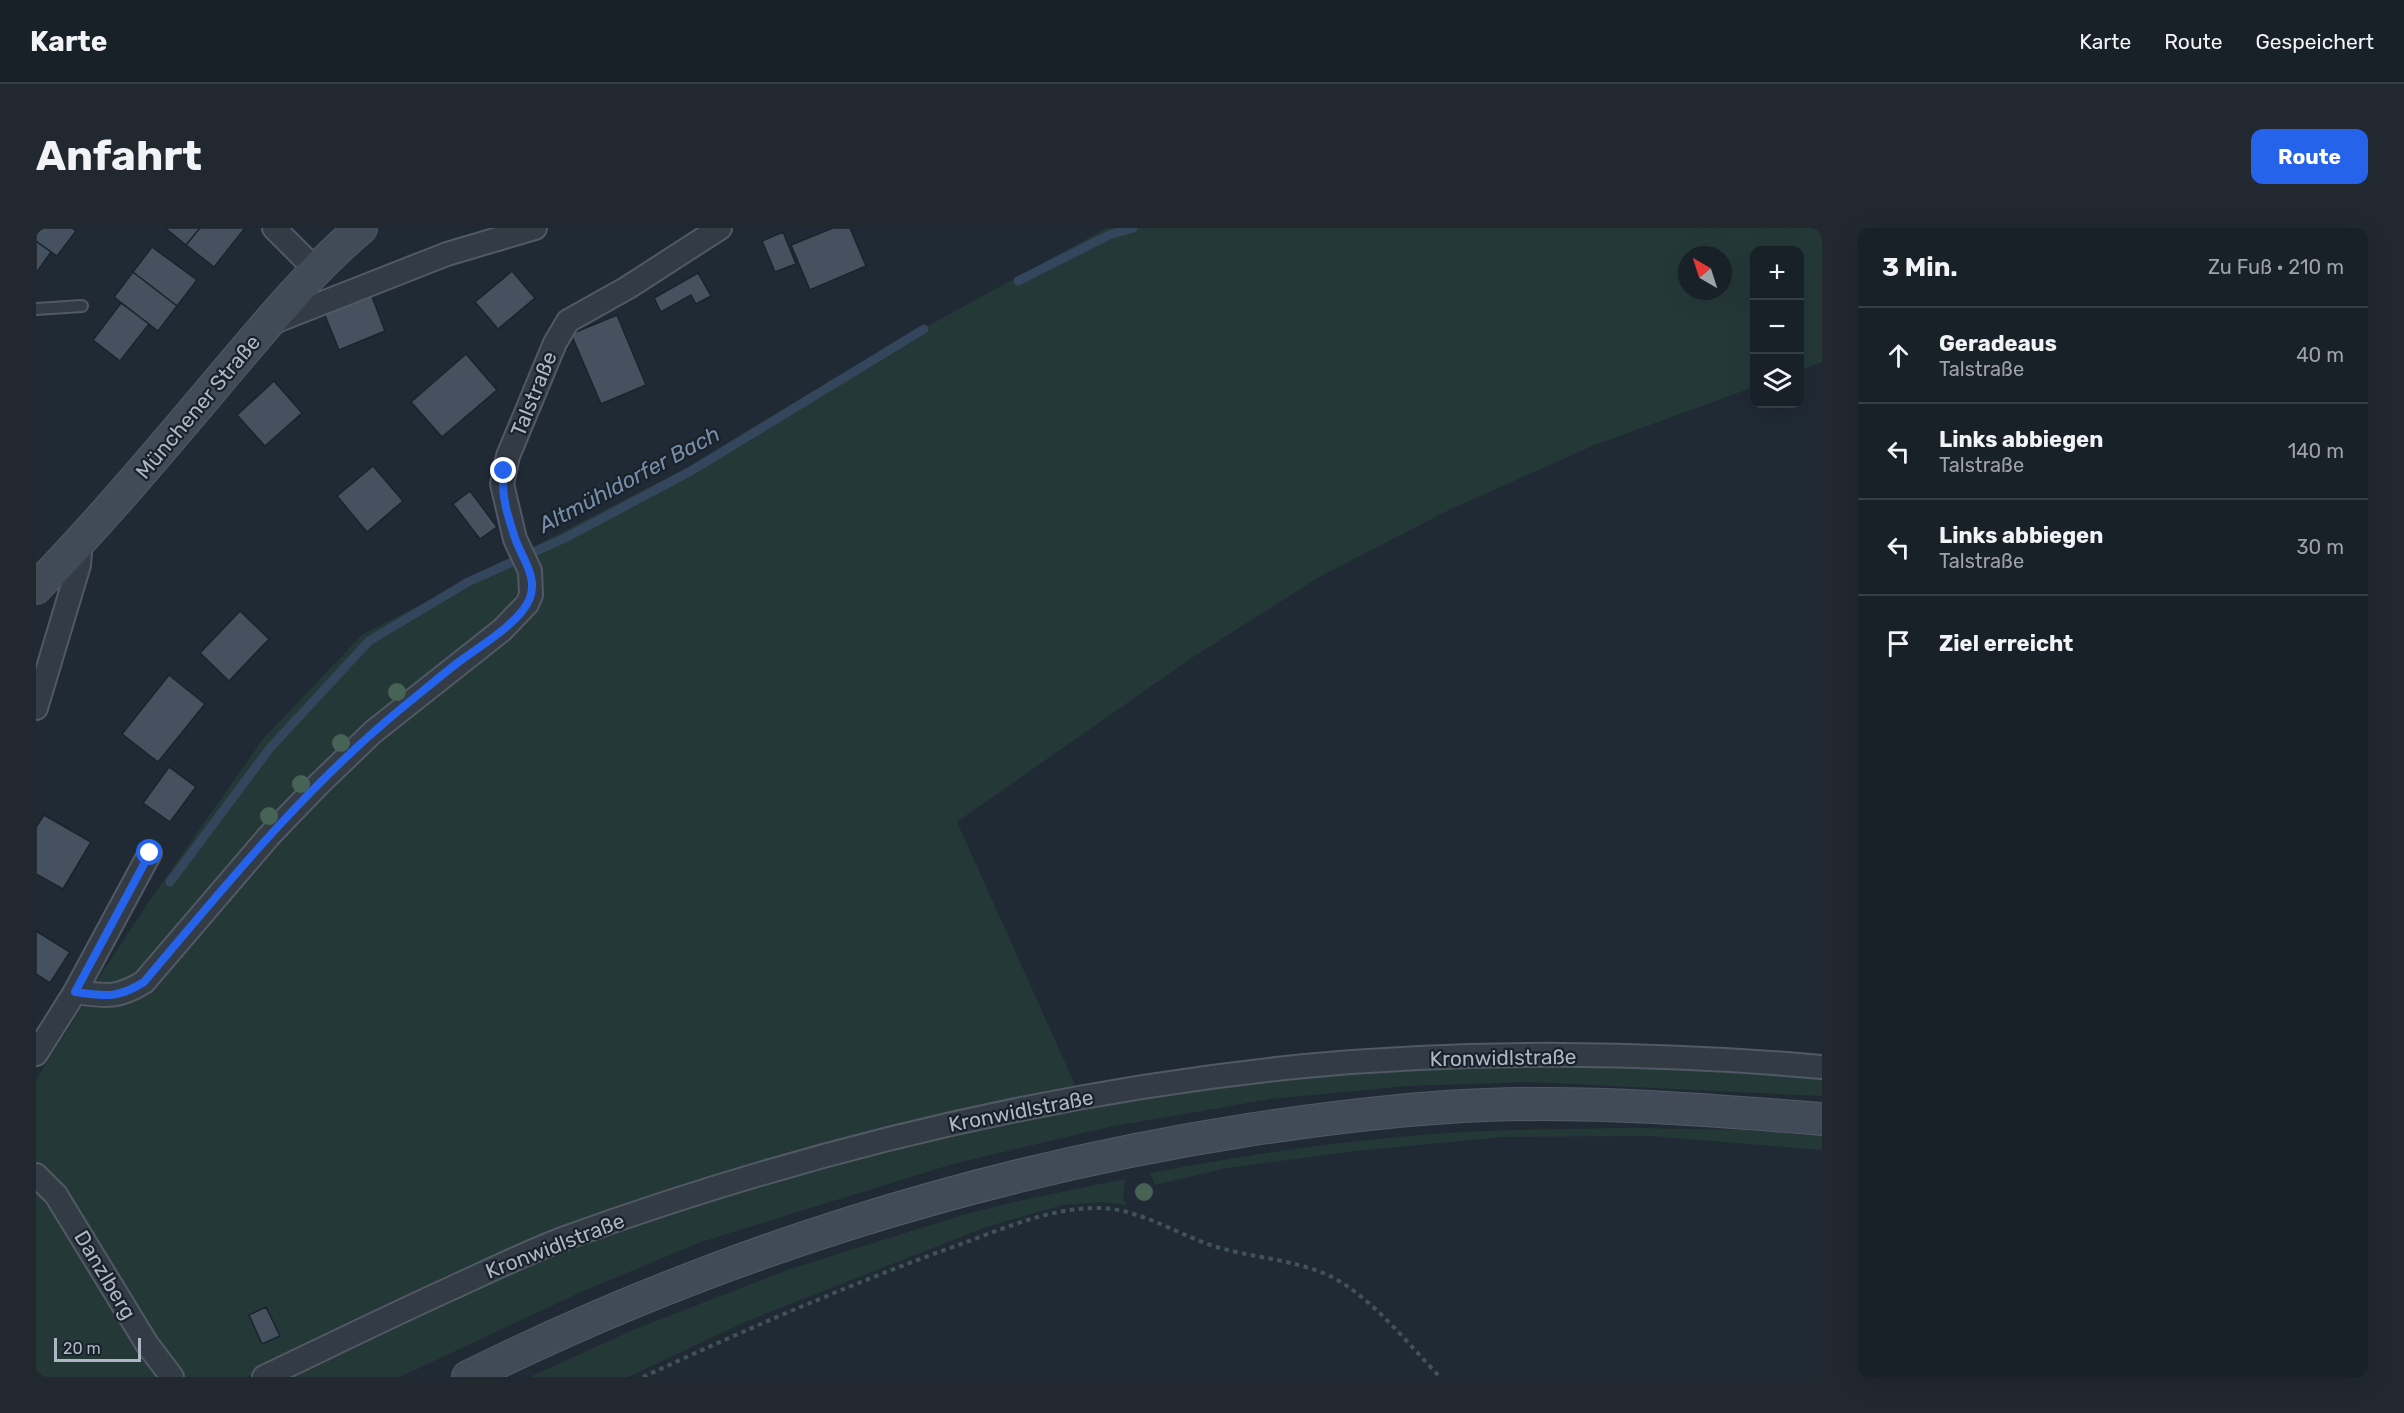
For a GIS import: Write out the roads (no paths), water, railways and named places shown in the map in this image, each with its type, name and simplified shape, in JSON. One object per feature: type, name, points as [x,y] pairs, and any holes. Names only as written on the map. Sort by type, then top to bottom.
[{"type":"main road","name":"Münchener Straße","points":[[36,588],[135,481],[268,324],[361,228]]},
{"type":"main road","points":[[468,1377],[587,1323],[697,1277],[801,1239],[979,1186],[1079,1161],[1179,1141],[1394,1111],[1486,1105],[1706,1110],[1822,1119]]},
{"type":"street","points":[[274,228],[317,271]]},
{"type":"street","points":[[268,324],[447,254],[535,228]]},
{"type":"street","name":"Talstraße","points":[[75,992],[110,997],[132,990],[144,982],[269,836],[319,784],[373,732],[516,617],[527,604],[531,595],[530,571],[515,539],[502,484],[504,471],[544,366],[568,321],[627,288],[720,228]]},
{"type":"street","points":[[36,708],[80,565],[81,540]]},
{"type":"street","points":[[36,1054],[75,992],[150,853]]},
{"type":"street","name":"Kronwidlstraße","points":[[264,1377],[388,1317],[564,1239],[697,1194],[854,1147],[1006,1112],[1176,1083],[1304,1066],[1396,1060],[1532,1055],[1741,1060],[1822,1067]]},
{"type":"street","name":"Danzlberg","points":[[36,1175],[56,1196],[147,1344],[172,1377]]},
{"type":"lane","points":[[36,309],[82,306]]},
{"type":"waterway","name":"Altmühldorfer Bach","points":[[1018,281],[1109,235],[1133,228]]},
{"type":"waterway","name":"Altmühldorfer Bach","points":[[170,882],[270,748],[369,641],[468,582],[565,538],[691,471],[924,329]]}]
